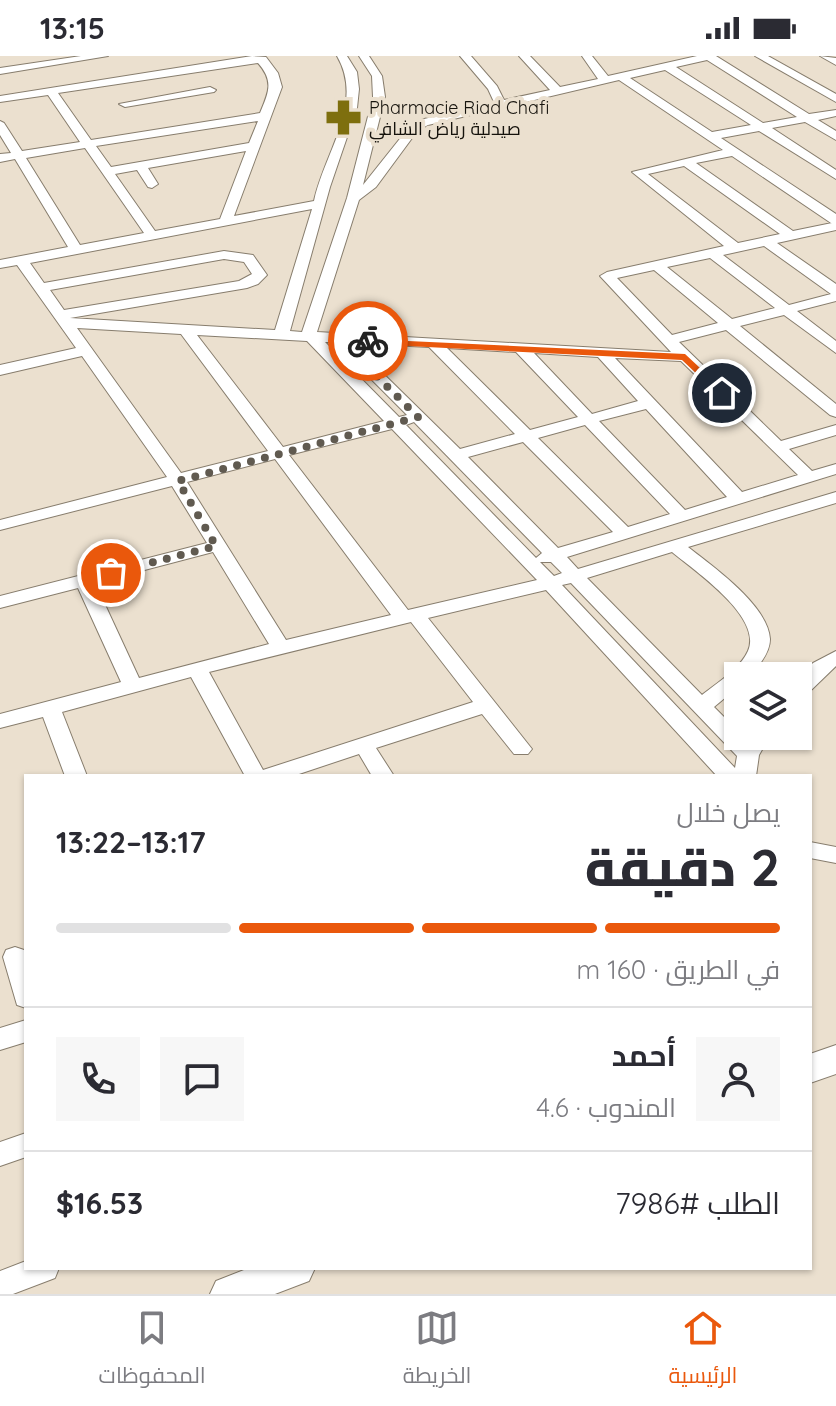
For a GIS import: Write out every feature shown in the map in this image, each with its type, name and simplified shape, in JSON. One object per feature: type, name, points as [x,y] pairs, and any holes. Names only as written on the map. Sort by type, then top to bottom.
[{"type":"main road","points":[[812,1068],[836,1059]]},
{"type":"main road","points":[[229,1294],[272,1278]]},
{"type":"street","points":[[0,65],[30,56]]},
{"type":"street","points":[[0,71],[97,56]]},
{"type":"street","points":[[282,333],[320,204],[322,185],[354,98],[350,65],[342,56]]},
{"type":"street","points":[[309,334],[353,198],[379,97],[377,76],[364,56]]},
{"type":"street","points":[[465,56],[493,88],[500,103]]},
{"type":"street","points":[[524,56],[555,89]]},
{"type":"street","points":[[587,56],[604,79]]},
{"type":"street","points":[[641,56],[836,175]]},
{"type":"street","points":[[353,198],[372,184],[421,123],[555,89],[710,56],[836,136]]},
{"type":"street","points":[[760,56],[836,99]]},
{"type":"street","points":[[825,56],[836,62]]},
{"type":"street","points":[[0,99],[259,58],[273,73],[276,87],[225,224]]},
{"type":"street","points":[[125,104],[209,95],[210,79],[201,68]]},
{"type":"street","points":[[620,76],[836,220]]},
{"type":"street","points":[[106,83],[142,124]]},
{"type":"street","points":[[51,91],[153,237]]},
{"type":"street","points":[[197,127],[202,111]]},
{"type":"street","points":[[710,136],[836,113]]},
{"type":"street","points":[[0,158],[88,144],[142,124],[197,127],[266,116]]},
{"type":"street","points":[[0,125],[77,251]]},
{"type":"street","points":[[106,172],[254,146]]},
{"type":"street","points":[[733,152],[638,172],[735,248]]},
{"type":"street","points":[[686,162],[791,236]]},
{"type":"street","points":[[140,166],[152,184]]},
{"type":"street","points":[[815,206],[836,201]]},
{"type":"street","points":[[0,263],[225,224],[320,204]]},
{"type":"street","points":[[809,477],[685,357],[607,276],[836,226]]},
{"type":"street","points":[[766,241],[836,294]]},
{"type":"street","points":[[712,253],[836,348]]},
{"type":"street","points":[[40,288],[224,255],[248,258],[260,275],[242,285],[63,319]]},
{"type":"street","points":[[21,260],[178,481],[281,647]]},
{"type":"street","points":[[656,265],[836,412]]},
{"type":"street","points":[[668,340],[836,294]]},
{"type":"street","points":[[63,319],[185,329],[309,334],[340,340],[685,357]]},
{"type":"street","points":[[185,329],[408,615],[521,749]]},
{"type":"street","points":[[309,334],[530,562],[728,774]]},
{"type":"street","points":[[340,340],[751,755]]},
{"type":"street","points":[[434,344],[625,534]]},
{"type":"street","points":[[522,350],[681,516]]},
{"type":"street","points":[[0,370],[84,351]]},
{"type":"street","points":[[604,355],[738,498]]},
{"type":"street","points":[[457,455],[649,403]]},
{"type":"street","points":[[0,525],[418,417]]},
{"type":"street","points":[[778,447],[836,430]]},
{"type":"street","points":[[530,562],[836,469]]},
{"type":"street","points":[[0,721],[408,615],[550,583],[836,497]]},
{"type":"street","points":[[0,602],[216,546]]},
{"type":"street","points":[[675,546],[738,599],[760,629],[759,649],[745,667],[701,707]]},
{"type":"street","points":[[84,580],[132,685]]},
{"type":"street","points":[[812,676],[836,657]]},
{"type":"street","points":[[197,669],[255,774]]},
{"type":"street","points":[[275,774],[486,705]]},
{"type":"street","points":[[50,708],[75,774]]},
{"type":"street","points":[[363,744],[382,774]]},
{"type":"street","points":[[812,850],[836,855]]},
{"type":"street","points":[[15,957],[24,991]]},
{"type":"street","points":[[0,1039],[24,1032]]},
{"type":"street","points":[[0,1154],[24,1146]]},
{"type":"street","points":[[0,1285],[40,1270]]},
{"type":"way so far","points":[[111,573],[216,546],[178,481],[418,417],[340,340],[368,341]]},
{"type":"place","name":"Pharmacie Riad Chafi صيدلية رياض الشافي","points":[[343,117]]},
{"type":"route","points":[[368,341],[685,357],[722,393]]}]
